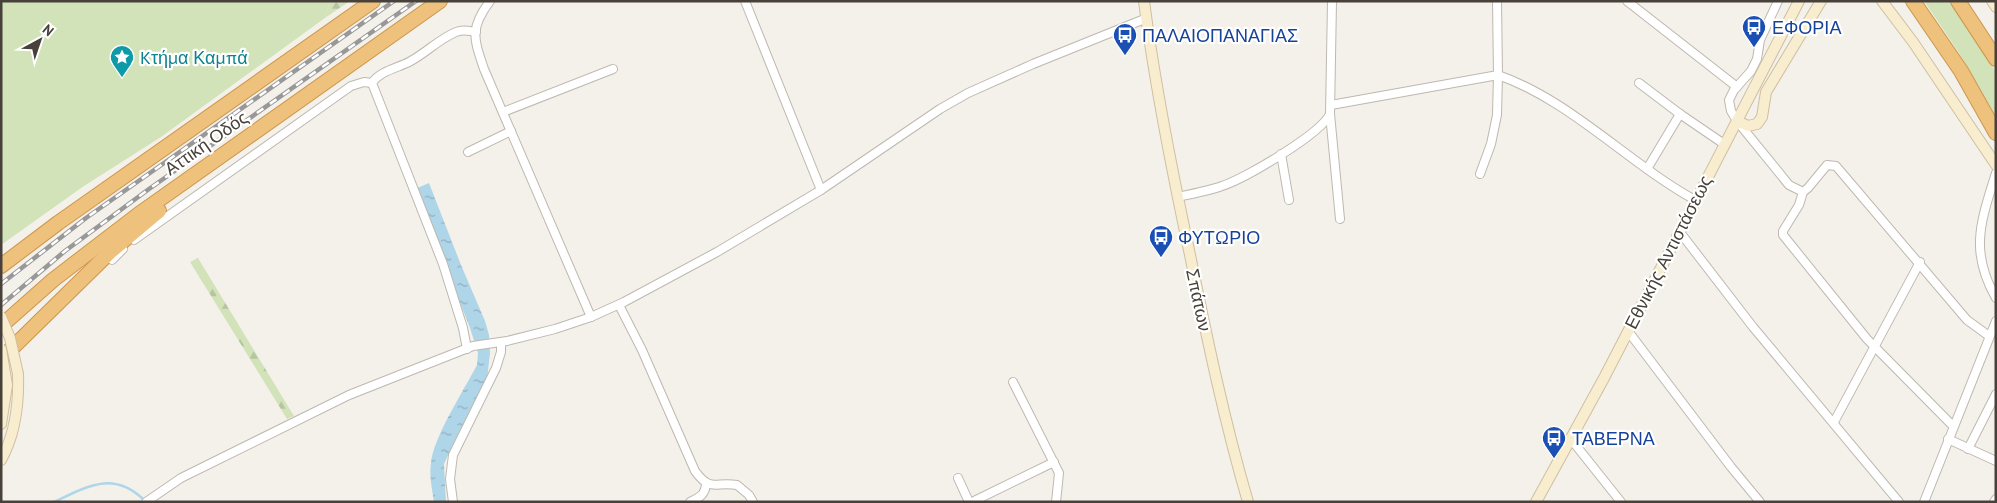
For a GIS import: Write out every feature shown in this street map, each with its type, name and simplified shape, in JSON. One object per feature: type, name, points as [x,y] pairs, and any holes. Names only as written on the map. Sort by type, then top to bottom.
[{"type":"highway","name":"Αττική Οδός","points":[[1,266],[65,218],[373,1]]},
{"type":"highway","name":"Αττική Οδός","points":[[1,326],[66,269],[202,168],[440,1]]},
{"type":"highway","points":[[1913,1],[1961,71],[1996,133]]},
{"type":"highway","points":[[1958,1],[1996,59]]},
{"type":"highway","points":[[1,359],[110,252],[166,206],[202,168]]},
{"type":"main road","name":"Εθνικής Αντιστάσεως","points":[[1536,502],[1628,331],[1799,1]]},
{"type":"main road","points":[[1736,120],[1748,126],[1757,124],[1762,118],[1766,92],[1821,1]]},
{"type":"main road","points":[[1882,1],[1913,42],[1996,165]]},
{"type":"main road","points":[[1992,1],[1996,7]]},
{"type":"main road","name":"Σπάτων","points":[[1144,3],[1177,196],[1228,435],[1248,502]]},
{"type":"main road","points":[[1,317],[10,338],[18,374],[15,420],[10,439],[1,460]]},
{"type":"main road","points":[[1,349],[7,384],[1,424]]},
{"type":"street","points":[[490,1],[482,13],[475,42],[591,317]]},
{"type":"street","points":[[745,1],[821,190]]},
{"type":"street","points":[[1332,1],[1330,114],[1340,219]]},
{"type":"street","points":[[1480,174],[1491,144],[1497,115],[1497,1]]},
{"type":"street","points":[[1627,1],[1737,87]]},
{"type":"street","points":[[1778,1],[1760,40],[1758,59],[1729,100],[1736,120],[1789,185],[1803,192]]},
{"type":"street","points":[[146,502],[181,478],[350,395],[470,348],[555,329],[591,317],[619,304],[717,252],[821,190],[940,109],[968,93],[1033,64],[1147,18]]},
{"type":"street","points":[[112,260],[138,237],[351,86],[364,82],[372,83],[385,72],[424,54],[454,33],[466,30],[476,32]]},
{"type":"street","points":[[503,112],[613,69]]},
{"type":"street","points":[[1331,105],[1498,75],[1544,96],[1647,169],[1695,200]]},
{"type":"street","points":[[372,83],[443,264],[470,348]]},
{"type":"street","points":[[1639,83],[1724,144]]},
{"type":"street","points":[[1177,196],[1224,186],[1281,154],[1323,124],[1330,114]]},
{"type":"street","points":[[1647,169],[1680,114]]},
{"type":"street","points":[[468,152],[511,131]]},
{"type":"street","points":[[1281,154],[1289,200]]},
{"type":"street","points":[[1953,426],[1875,347],[1784,235],[1783,231],[1799,205],[1803,192],[1827,165],[1836,166],[1920,262],[1967,320],[1989,336]]},
{"type":"street","points":[[1996,173],[1982,216],[1979,241],[1982,268],[1996,298]]},
{"type":"street","points":[[1679,231],[1753,327],[1899,502]]},
{"type":"street","points":[[1834,422],[1920,262]]},
{"type":"street","points":[[619,304],[642,350],[695,471],[706,484],[705,492],[690,502]]},
{"type":"street","points":[[1924,502],[1996,321]]},
{"type":"street","points":[[1628,331],[1731,467],[1760,502]]},
{"type":"street","points":[[453,502],[450,479],[453,456],[496,368],[501,352],[497,342]]},
{"type":"street","points":[[1014,382],[1059,473],[1056,502]]},
{"type":"street","points":[[1968,449],[1996,394]]},
{"type":"street","points":[[1570,438],[1621,502]]},
{"type":"street","points":[[1948,440],[1996,462]]},
{"type":"street","points":[[958,478],[970,502],[1054,462]]},
{"type":"street","points":[[706,484],[737,485],[749,495],[753,502]]},
{"type":"green space","name":"Kτήμα Καμπά","points":[[1,1],[330,1],[325,18],[161,137],[84,186],[1,245]]},
{"type":"green space","points":[[330,1],[350,1],[325,18]]},
{"type":"green space","points":[[1924,1],[1950,1],[1996,72],[1996,117],[1959,53]]},
{"type":"green space","points":[[198,258],[294,416],[287,419],[190,262]]},
{"type":"water","points":[[429,183],[485,321],[489,335],[490,353],[487,380],[444,464],[446,502],[434,502],[430,473],[433,453],[450,414],[477,365],[478,353],[415,189]]},
{"type":"waterway","points":[[54,502],[90,486],[112,483],[134,491],[145,501]]},
{"type":"railway","points":[[1,284],[86,218],[394,1]]},
{"type":"railway","points":[[1,305],[65,251],[149,189],[416,1]]},
{"type":"place","name":"ΕΦΟΡΙΑ","points":[[1754,48]]},
{"type":"place","name":"ΠΑΛΑΙΟΠΑΝΑΓΙΑΣ","points":[[1125,56]]},
{"type":"place","name":"Kτήμα Καμπά","points":[[122,78]]},
{"type":"place","name":"ΦΥΤΩΡΙΟ","points":[[1161,258]]},
{"type":"place","name":"ΤΑΒΕΡΝΑ","points":[[1554,459]]}]
